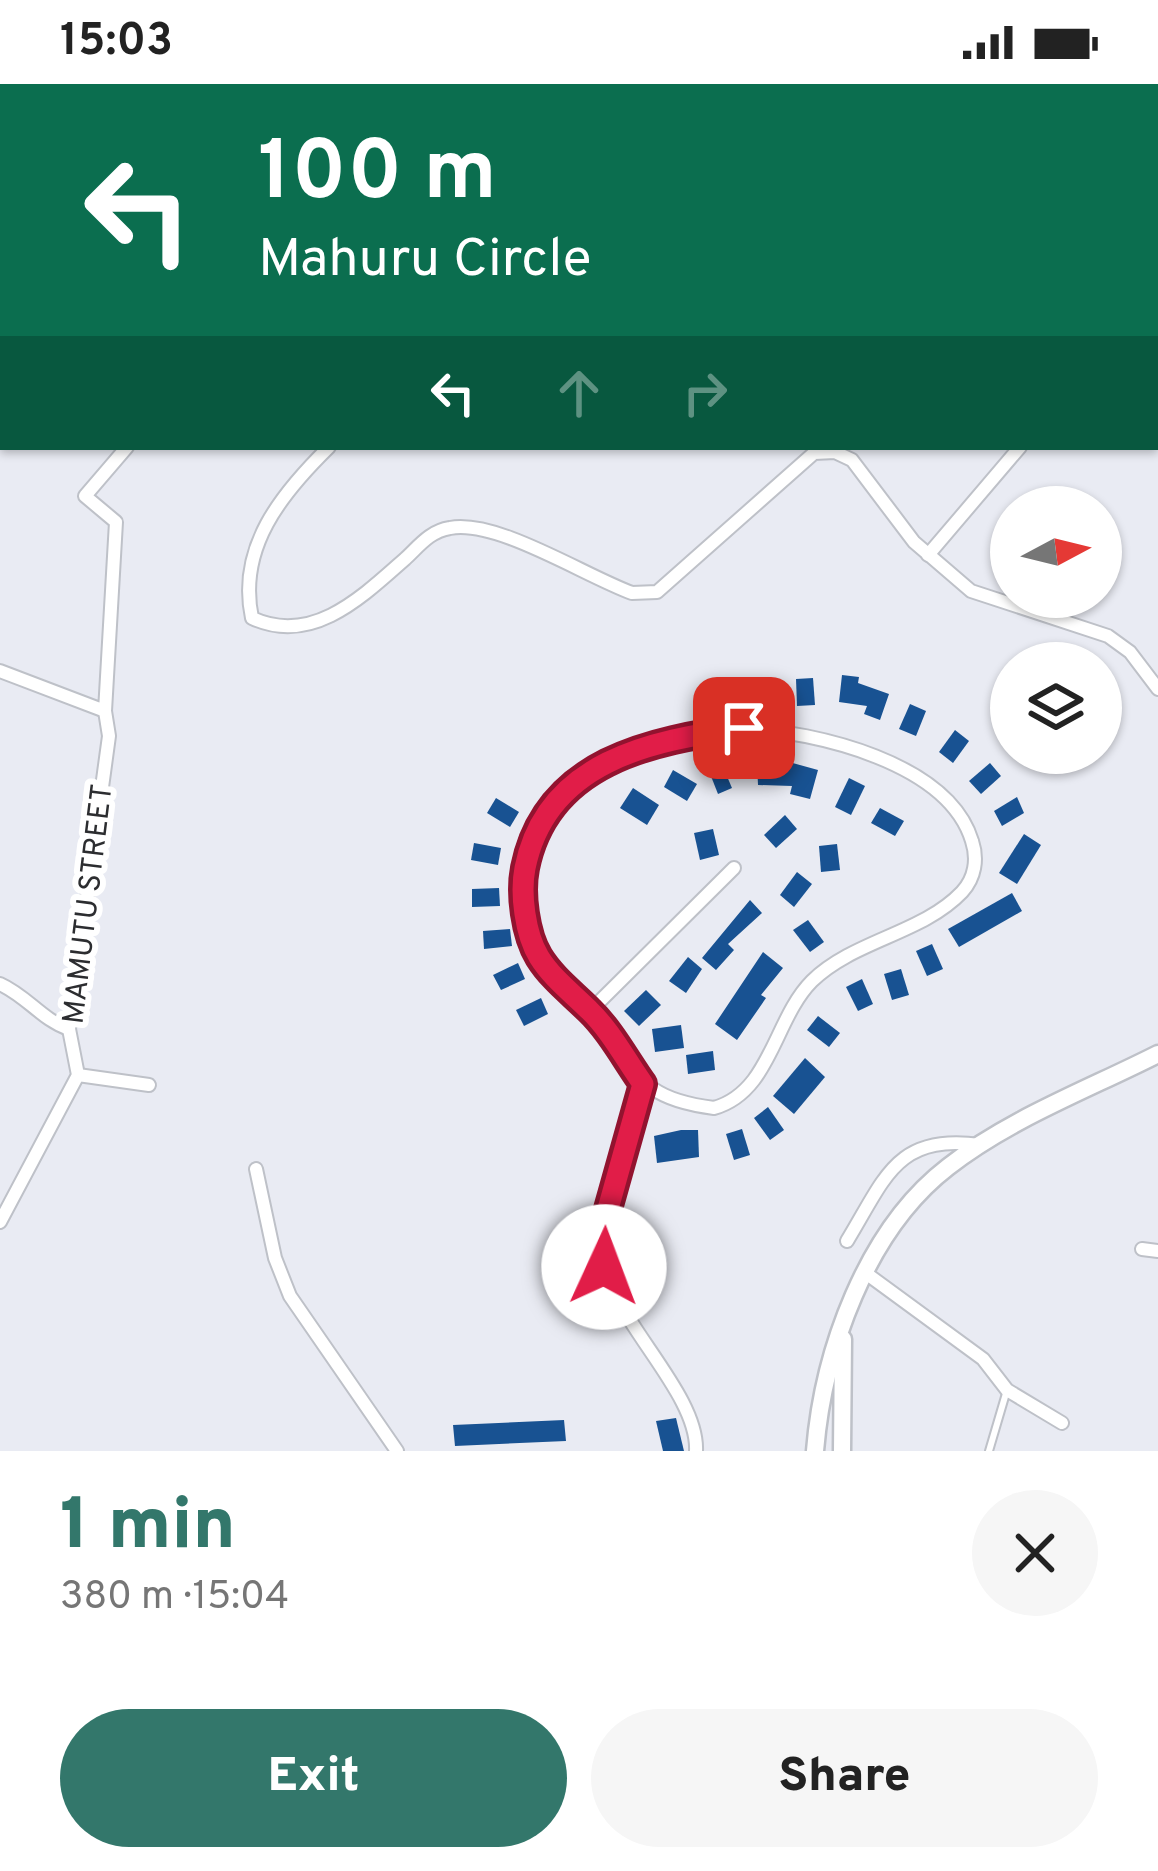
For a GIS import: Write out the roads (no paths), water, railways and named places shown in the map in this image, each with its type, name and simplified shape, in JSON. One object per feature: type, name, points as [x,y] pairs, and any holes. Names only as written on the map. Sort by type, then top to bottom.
[{"type":"main road","points":[[815,1451],[822,1390],[842,1332],[867,1274],[911,1202],[980,1145],[1158,1054]]},
{"type":"main road","points":[[842,1332],[842,1451]]},
{"type":"street","name":"MAMUTU STREET","points":[[77,1075],[69,1029],[109,736],[105,711],[116,522],[85,496],[124,450]]},
{"type":"street","points":[[326,450],[262,527],[248,580],[252,618],[266,625],[320,624],[430,535],[452,527],[491,532],[632,593],[657,592],[814,453],[835,452],[852,460],[928,555],[971,591],[1108,636],[1130,652],[1158,688]]},
{"type":"street","points":[[928,555],[1017,450]]},
{"type":"street","points":[[0,671],[105,711]]},
{"type":"street","points":[[788,730],[889,762],[921,780],[966,824],[974,851],[966,887],[939,910],[817,976],[784,1018],[765,1063],[735,1099],[714,1108],[693,1105],[643,1084],[590,1011],[537,954],[521,889],[530,841],[549,803],[589,769],[691,734],[788,730]]},
{"type":"street","points":[[590,1011],[734,868]]},
{"type":"street","points":[[0,984],[26,995],[53,1024],[69,1029]]},
{"type":"street","points":[[0,1222],[77,1075],[149,1085]]},
{"type":"street","points":[[643,1084],[610,1191],[601,1254],[611,1283],[689,1418],[696,1451]]},
{"type":"street","points":[[848,1241],[904,1154],[948,1140],[980,1145]]},
{"type":"street","points":[[256,1169],[274,1258],[290,1296],[397,1451]]},
{"type":"street","points":[[1142,1250],[1158,1251]]},
{"type":"street","points":[[867,1274],[982,1359],[1007,1390],[1062,1423]]},
{"type":"lane","points":[[989,1451],[1007,1390]]}]
